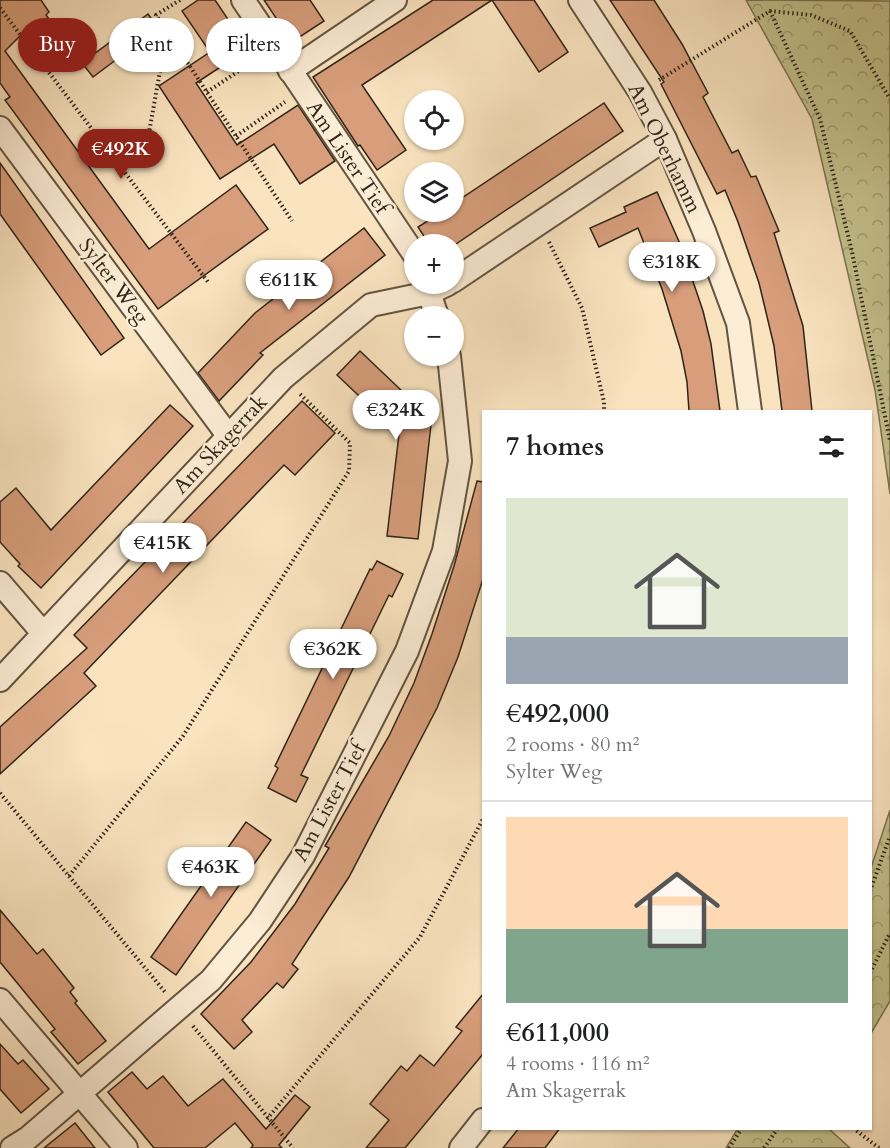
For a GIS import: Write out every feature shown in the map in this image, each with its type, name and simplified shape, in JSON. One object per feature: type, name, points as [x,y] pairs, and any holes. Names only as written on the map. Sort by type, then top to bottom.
[{"type":"street","name":"Am Lister Tief","points":[[243,0],[255,18]]},
{"type":"street","points":[[302,63],[395,0]]},
{"type":"street","name":"Am Oberhamm","points":[[580,0],[640,92],[665,139],[704,231],[738,323],[750,410]]},
{"type":"street","name":"Am Lister Tief","points":[[291,72],[404,239]]},
{"type":"street","name":"Sylter Weg","points":[[0,128],[227,434]]},
{"type":"street","points":[[464,274],[665,139]]},
{"type":"street","name":"Am Skagerrak","points":[[0,680],[227,434],[283,378],[371,305],[410,294]]},
{"type":"street","name":"Am Lister Tief","points":[[12,1148],[180,1010],[211,980],[260,921],[303,856],[407,651],[444,551],[460,461],[450,366]]},
{"type":"street","points":[[0,583],[43,633]]},
{"type":"street","points":[[0,1000],[126,1148]]},
{"type":"street","points":[[461,1148],[482,1121]]},
{"type":"path","points":[[158,18],[156,15],[180,0]]},
{"type":"path","points":[[0,8],[208,282]]},
{"type":"path","points":[[640,92],[770,11],[811,15],[850,31],[890,99]]},
{"type":"path","points":[[770,11],[820,118],[852,252],[890,441]]},
{"type":"path","points":[[118,164],[147,144],[160,72]]},
{"type":"path","points":[[194,72],[292,221]]},
{"type":"path","points":[[207,92],[238,72]]},
{"type":"path","points":[[236,136],[303,90]]},
{"type":"path","points":[[540,224],[582,308],[604,410]]},
{"type":"path","points":[[69,876],[183,736],[349,471],[350,443],[283,378]]},
{"type":"path","points":[[0,793],[293,1148]]},
{"type":"path","points":[[267,1119],[420,937],[482,821]]},
{"type":"path","points":[[872,886],[890,836]]},
{"type":"path","points":[[872,969],[890,933]]},
{"type":"path","points":[[729,1148],[741,1130]]},
{"type":"path","points":[[764,1148],[777,1130]]},
{"type":"path","points":[[856,1130],[879,1148]]},
{"type":"green space","points":[[746,0],[890,1],[890,494],[875,390],[812,119]]},
{"type":"green space","points":[[890,810],[890,1001],[872,1032],[872,865]]},
{"type":"green space","points":[[737,1130],[830,1130],[850,1148],[726,1148]]},
{"type":"building","points":[[0,0],[41,0],[49,12],[46,15],[48,18],[18,18],[18,38],[5,51],[18,72],[20,72],[149,249],[236,185],[268,229],[158,309],[5,100],[10,97],[0,83]]},
{"type":"building","points":[[198,0],[215,0],[227,18],[206,18],[206,46],[194,29],[194,18],[187,18],[182,11]]},
{"type":"building","points":[[264,0],[310,0],[324,21],[302,35],[302,18],[276,18]]},
{"type":"building","points":[[433,0],[492,0],[362,85],[406,150],[377,170],[360,145],[358,146],[313,77]]},
{"type":"building","points":[[492,0],[534,0],[568,52],[539,72]]},
{"type":"building","points":[[610,0],[654,0],[682,44],[708,93],[703,97],[732,153],[738,150],[751,177],[756,176],[779,231],[774,233],[803,326],[812,410],[782,410],[774,346],[759,283],[738,222],[725,190],[717,194],[661,84],[664,82]]},
{"type":"building","points":[[109,43],[109,65],[93,77],[89,72],[97,72],[97,52]]},
{"type":"building","points":[[206,55],[206,72],[213,72],[196,83],[237,145],[298,105],[335,161],[300,184],[274,144],[220,179],[159,86],[180,72],[194,72],[194,63]]},
{"type":"building","points":[[604,103],[623,131],[464,239],[464,234],[423,234],[418,227],[426,222],[464,222],[464,197]]},
{"type":"building","points":[[0,163],[124,338],[101,355],[0,214]]},
{"type":"building","points":[[657,192],[681,246],[703,311],[711,344],[720,410],[689,410],[687,382],[681,351],[662,289],[638,228],[599,247],[590,228],[626,212],[624,207]]},
{"type":"building","points":[[364,228],[385,255],[260,353],[263,355],[219,401],[198,373],[255,313]]},
{"type":"building","points":[[360,351],[403,392],[423,415],[424,424],[431,425],[418,539],[387,536],[399,434],[337,375]]},
{"type":"building","points":[[302,401],[335,433],[295,475],[284,465],[84,673],[96,686],[0,774],[0,727],[87,648],[74,635]]},
{"type":"building","points":[[170,405],[193,426],[41,588],[18,566],[20,564],[0,542],[0,502],[16,488],[51,530]]},
{"type":"building","points":[[477,481],[482,482],[482,582],[458,657],[437,708],[349,877],[292,964],[298,969],[283,988],[277,983],[242,1020],[252,1032],[234,1049],[201,1014],[251,962],[295,904],[329,848],[325,846],[389,736],[414,683],[454,566]]},
{"type":"building","points":[[377,561],[403,574],[392,597],[389,595],[301,775],[308,778],[296,802],[268,788],[278,768],[275,766],[370,569],[372,570]]},
{"type":"building","points":[[246,822],[271,840],[176,975],[151,957]]},
{"type":"building","points":[[0,910],[37,954],[43,949],[74,988],[70,992],[77,1001],[75,1003],[106,1041],[78,1064],[51,1032],[55,1029],[0,962]]},
{"type":"building","points":[[482,995],[482,1055],[405,1148],[366,1148],[389,1120],[370,1104],[401,1066],[407,1071],[420,1055],[434,1066],[462,1031],[456,1027]]},
{"type":"building","points":[[0,1044],[18,1064],[23,1060],[49,1089],[21,1113],[0,1089]]},
{"type":"building","points":[[132,1072],[147,1089],[163,1076],[188,1106],[223,1079],[266,1129],[295,1095],[310,1107],[279,1145],[282,1148],[251,1148],[253,1145],[235,1123],[205,1148],[154,1148],[108,1092]]},
{"type":"building","points":[[75,1123],[95,1148],[44,1148]]},
{"type":"building","points":[[517,1130],[558,1130],[545,1148],[503,1148]]}]
